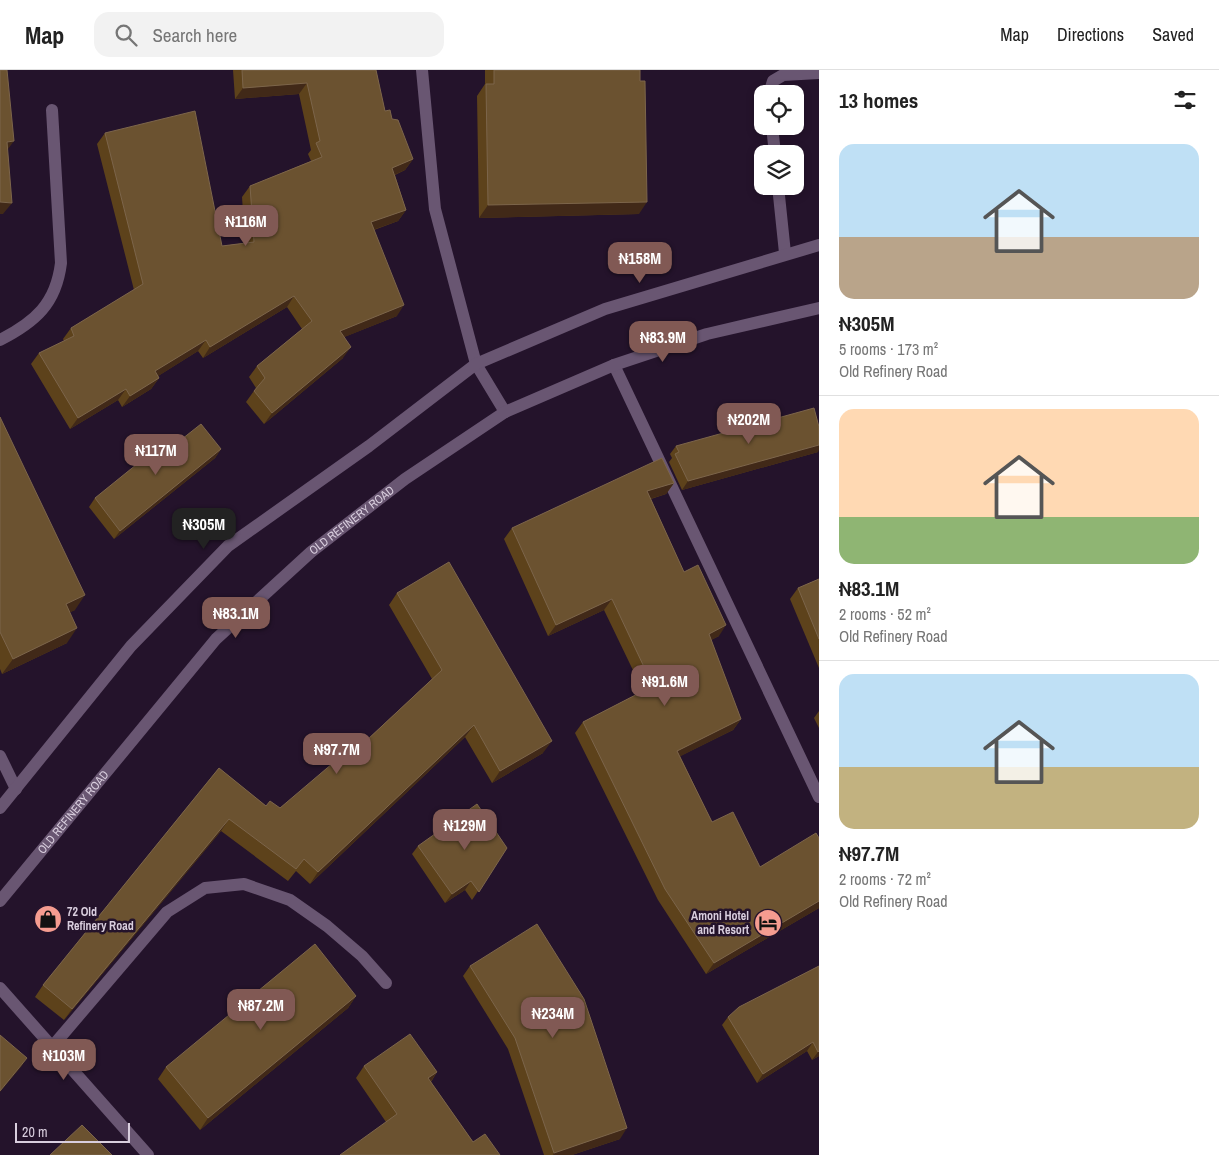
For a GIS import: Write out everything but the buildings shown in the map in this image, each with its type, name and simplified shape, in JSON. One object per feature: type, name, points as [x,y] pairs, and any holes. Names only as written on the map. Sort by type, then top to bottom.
[{"type":"main road","points":[[422,70],[435,209],[476,364],[505,412]]},
{"type":"main road","points":[[771,85],[772,81],[783,75],[819,73]]},
{"type":"main road","points":[[0,340],[26,327],[47,305],[59,283],[61,263],[52,110]]},
{"type":"main road","points":[[779,195],[785,253]]},
{"type":"main road","points":[[0,808],[131,646],[228,546],[369,446],[476,364],[605,309],[819,244]]},
{"type":"main road","name":"OLD REFINERY ROAD","points":[[0,901],[216,639],[311,552],[406,479],[505,412],[614,365],[707,334],[819,308]]},
{"type":"main road","points":[[614,365],[819,797]]},
{"type":"main road","points":[[0,756],[16,789]]},
{"type":"main road","points":[[52,1047],[167,912],[205,888],[244,884],[290,900],[327,926],[362,956],[386,983]]},
{"type":"main road","points":[[0,988],[148,1155]]},
{"type":"place","name":"72 Old Refinery Road","points":[[48,919]]},
{"type":"place","name":"Amoni Hotel and Resort","points":[[768,923]]}]
